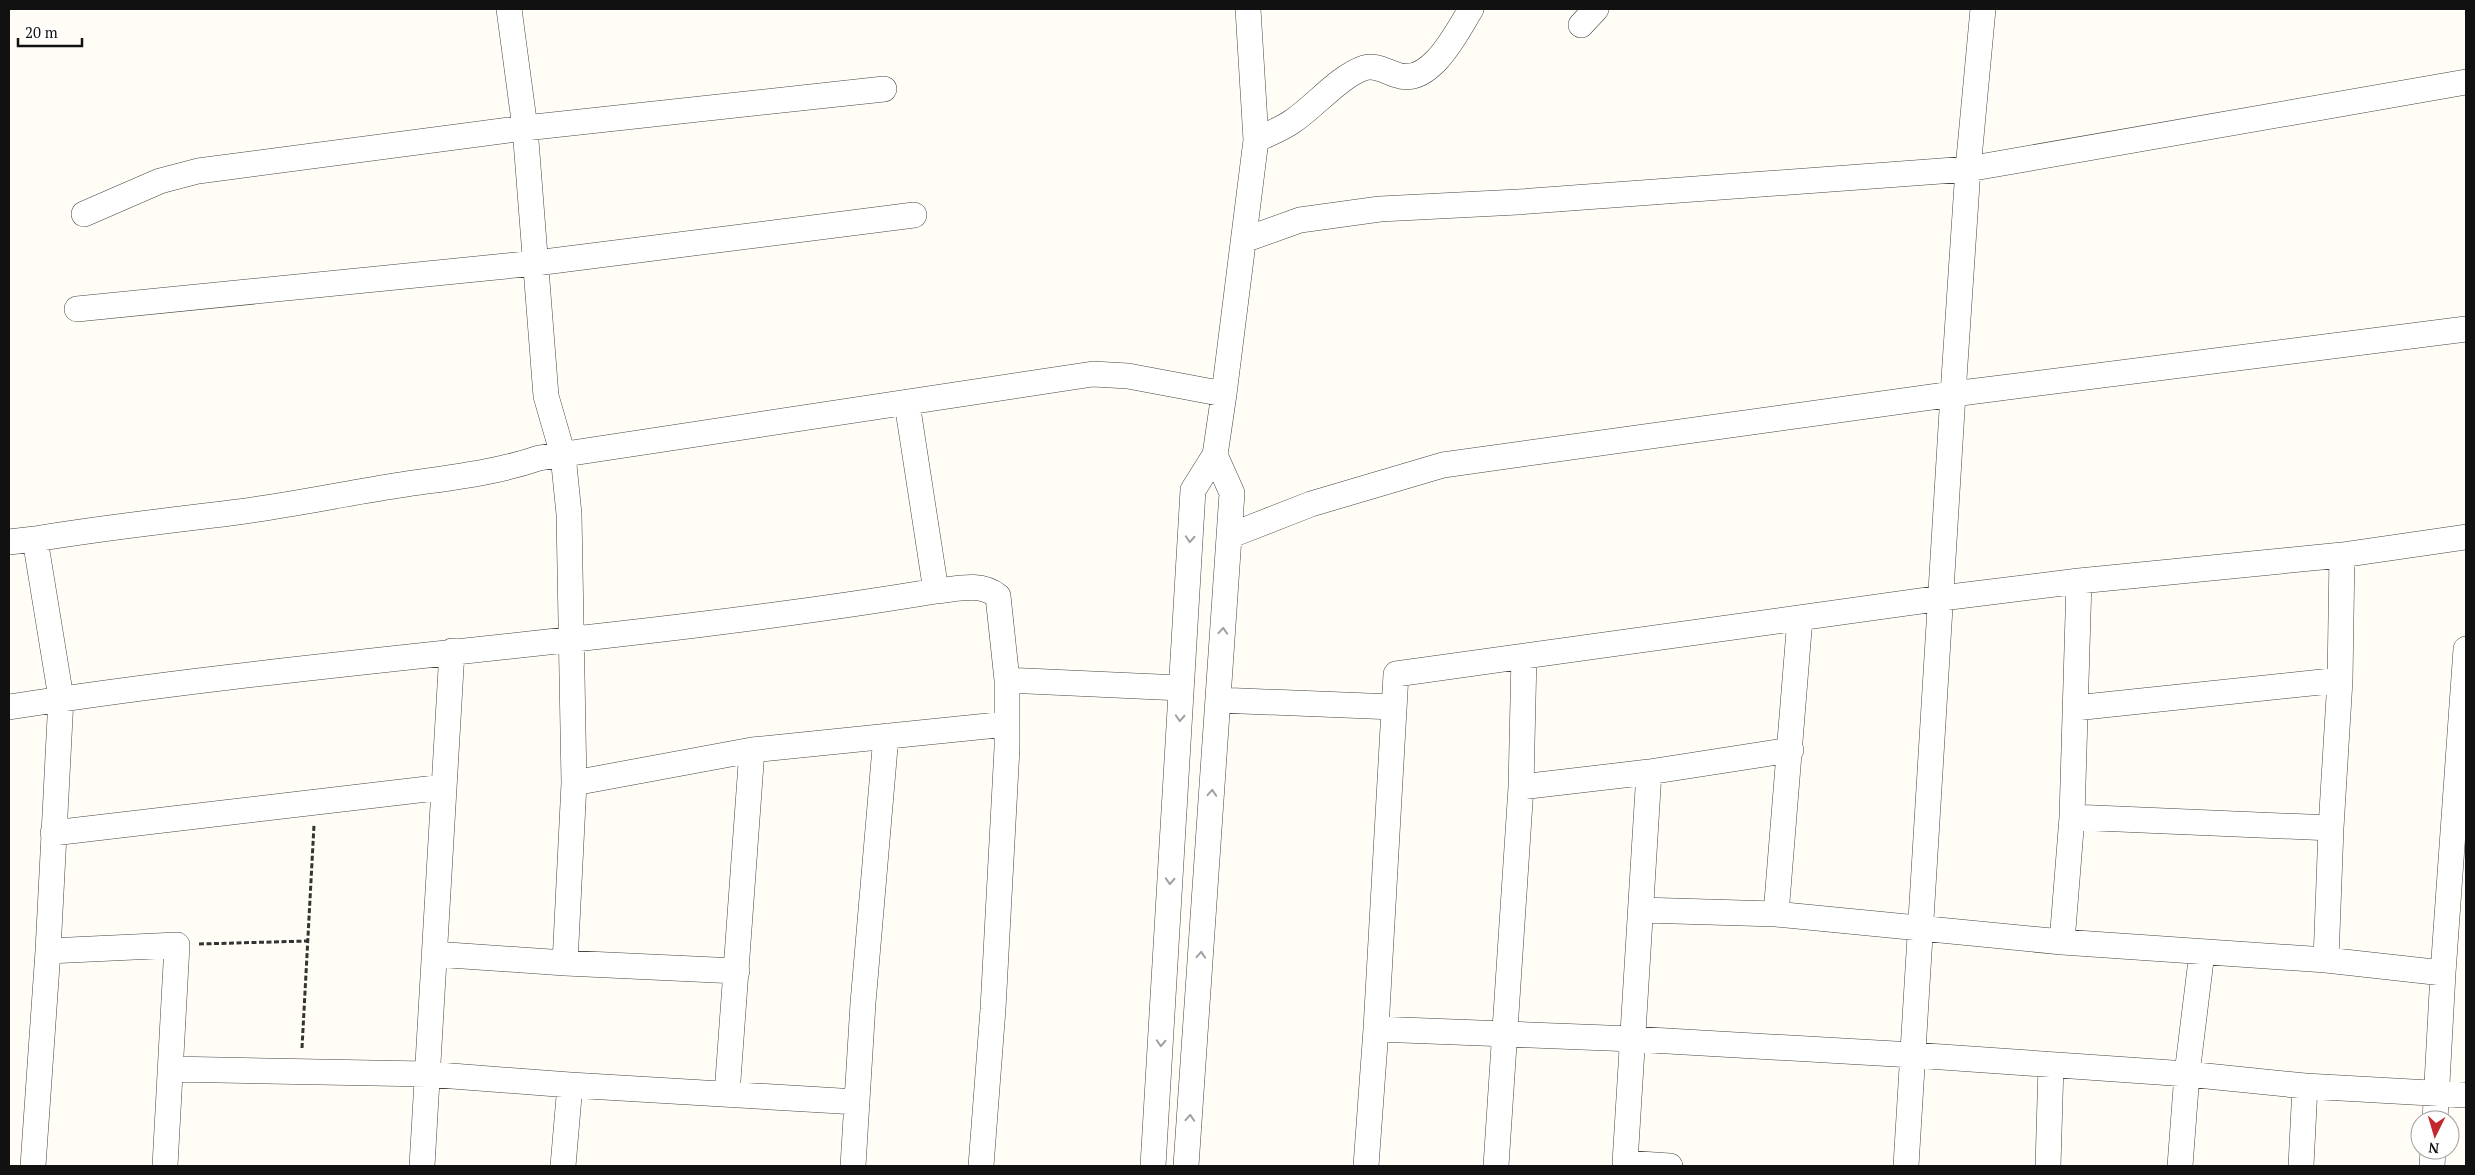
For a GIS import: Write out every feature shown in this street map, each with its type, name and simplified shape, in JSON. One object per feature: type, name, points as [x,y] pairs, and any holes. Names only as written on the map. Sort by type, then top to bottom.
[{"type":"street","points":[[509,9],[525,128],[546,396],[563,454],[569,514],[573,640],[574,783],[565,963]]},
{"type":"street","points":[[1154,1166],[1193,490],[1216,455],[1256,140],[1248,9]]},
{"type":"street","points":[[1256,140],[1292,122],[1350,75],[1364,68],[1372,66],[1400,77],[1416,77],[1429,69],[1471,9]]},
{"type":"street","points":[[1906,1166],[1953,394],[1968,169],[1983,9]]},
{"type":"street","points":[[1244,240],[1300,220],[1380,209],[1518,202],[1968,169],[2466,82]]},
{"type":"street","points":[[84,214],[160,181],[198,170],[525,128],[884,89]]},
{"type":"street","points":[[77,309],[536,263],[914,215]]},
{"type":"street","points":[[1229,536],[1311,504],[1443,465],[1953,394],[2466,328]]},
{"type":"street","points":[[9,542],[115,526],[231,513],[317,500],[481,473],[563,454],[1093,374],[1128,376],[1224,394]]},
{"type":"street","points":[[907,403],[936,591]]},
{"type":"street","points":[[1186,1166],[1232,494],[1216,455]]},
{"type":"street","points":[[1366,1166],[1376,1029],[1396,674],[1942,598],[2079,581],[2342,555],[2466,537]]},
{"type":"street","points":[[33,1166],[48,950],[61,698],[35,539]]},
{"type":"street","points":[[2326,960],[2331,828],[2340,680],[2342,555]]},
{"type":"street","points":[[2062,942],[2072,817],[2079,581]]},
{"type":"street","points":[[9,706],[61,698],[452,651],[573,640],[867,603],[936,591],[975,587],[988,589],[998,596],[1006,680],[1007,724],[993,1009],[981,1166]]},
{"type":"street","points":[[1776,914],[1791,750],[1800,618]]},
{"type":"street","points":[[2435,1110],[2443,973],[2460,818],[2466,649]]},
{"type":"street","points":[[422,1166],[452,651]]},
{"type":"street","points":[[1496,1166],[1521,787],[1524,656]]},
{"type":"street","points":[[1006,680],[1181,688]]},
{"type":"street","points":[[2075,708],[2340,680]]},
{"type":"street","points":[[1218,700],[1394,707]]},
{"type":"street","points":[[574,783],[752,750],[1007,724]]},
{"type":"street","points":[[853,1166],[863,1003],[886,736]]},
{"type":"street","points":[[727,1094],[738,971],[752,750]]},
{"type":"street","points":[[1521,787],[1649,772],[1791,750]]},
{"type":"street","points":[[1649,772],[1625,1165],[1670,1166]]},
{"type":"street","points":[[53,833],[444,786]]},
{"type":"street","points":[[2072,817],[2331,828]]},
{"type":"street","points":[[1641,910],[1776,914],[2062,942],[2326,960],[2443,973]]},
{"type":"street","points":[[48,950],[177,945],[165,1166]]},
{"type":"street","points":[[2180,1166],[2187,1074],[2202,952]]},
{"type":"street","points":[[434,954],[565,963],[738,971]]},
{"type":"street","points":[[1376,1029],[1505,1036],[1633,1039],[1912,1055],[2187,1074],[2305,1086],[2466,1095]]},
{"type":"street","points":[[2048,1166],[2051,1065]]},
{"type":"street","points":[[170,1068],[426,1074],[570,1085],[857,1102]]},
{"type":"street","points":[[563,1166],[570,1085]]},
{"type":"street","points":[[2301,1166],[2305,1086]]},
{"type":"path","points":[[301,1072],[315,803]]},
{"type":"path","points":[[177,945],[308,941]]}]
